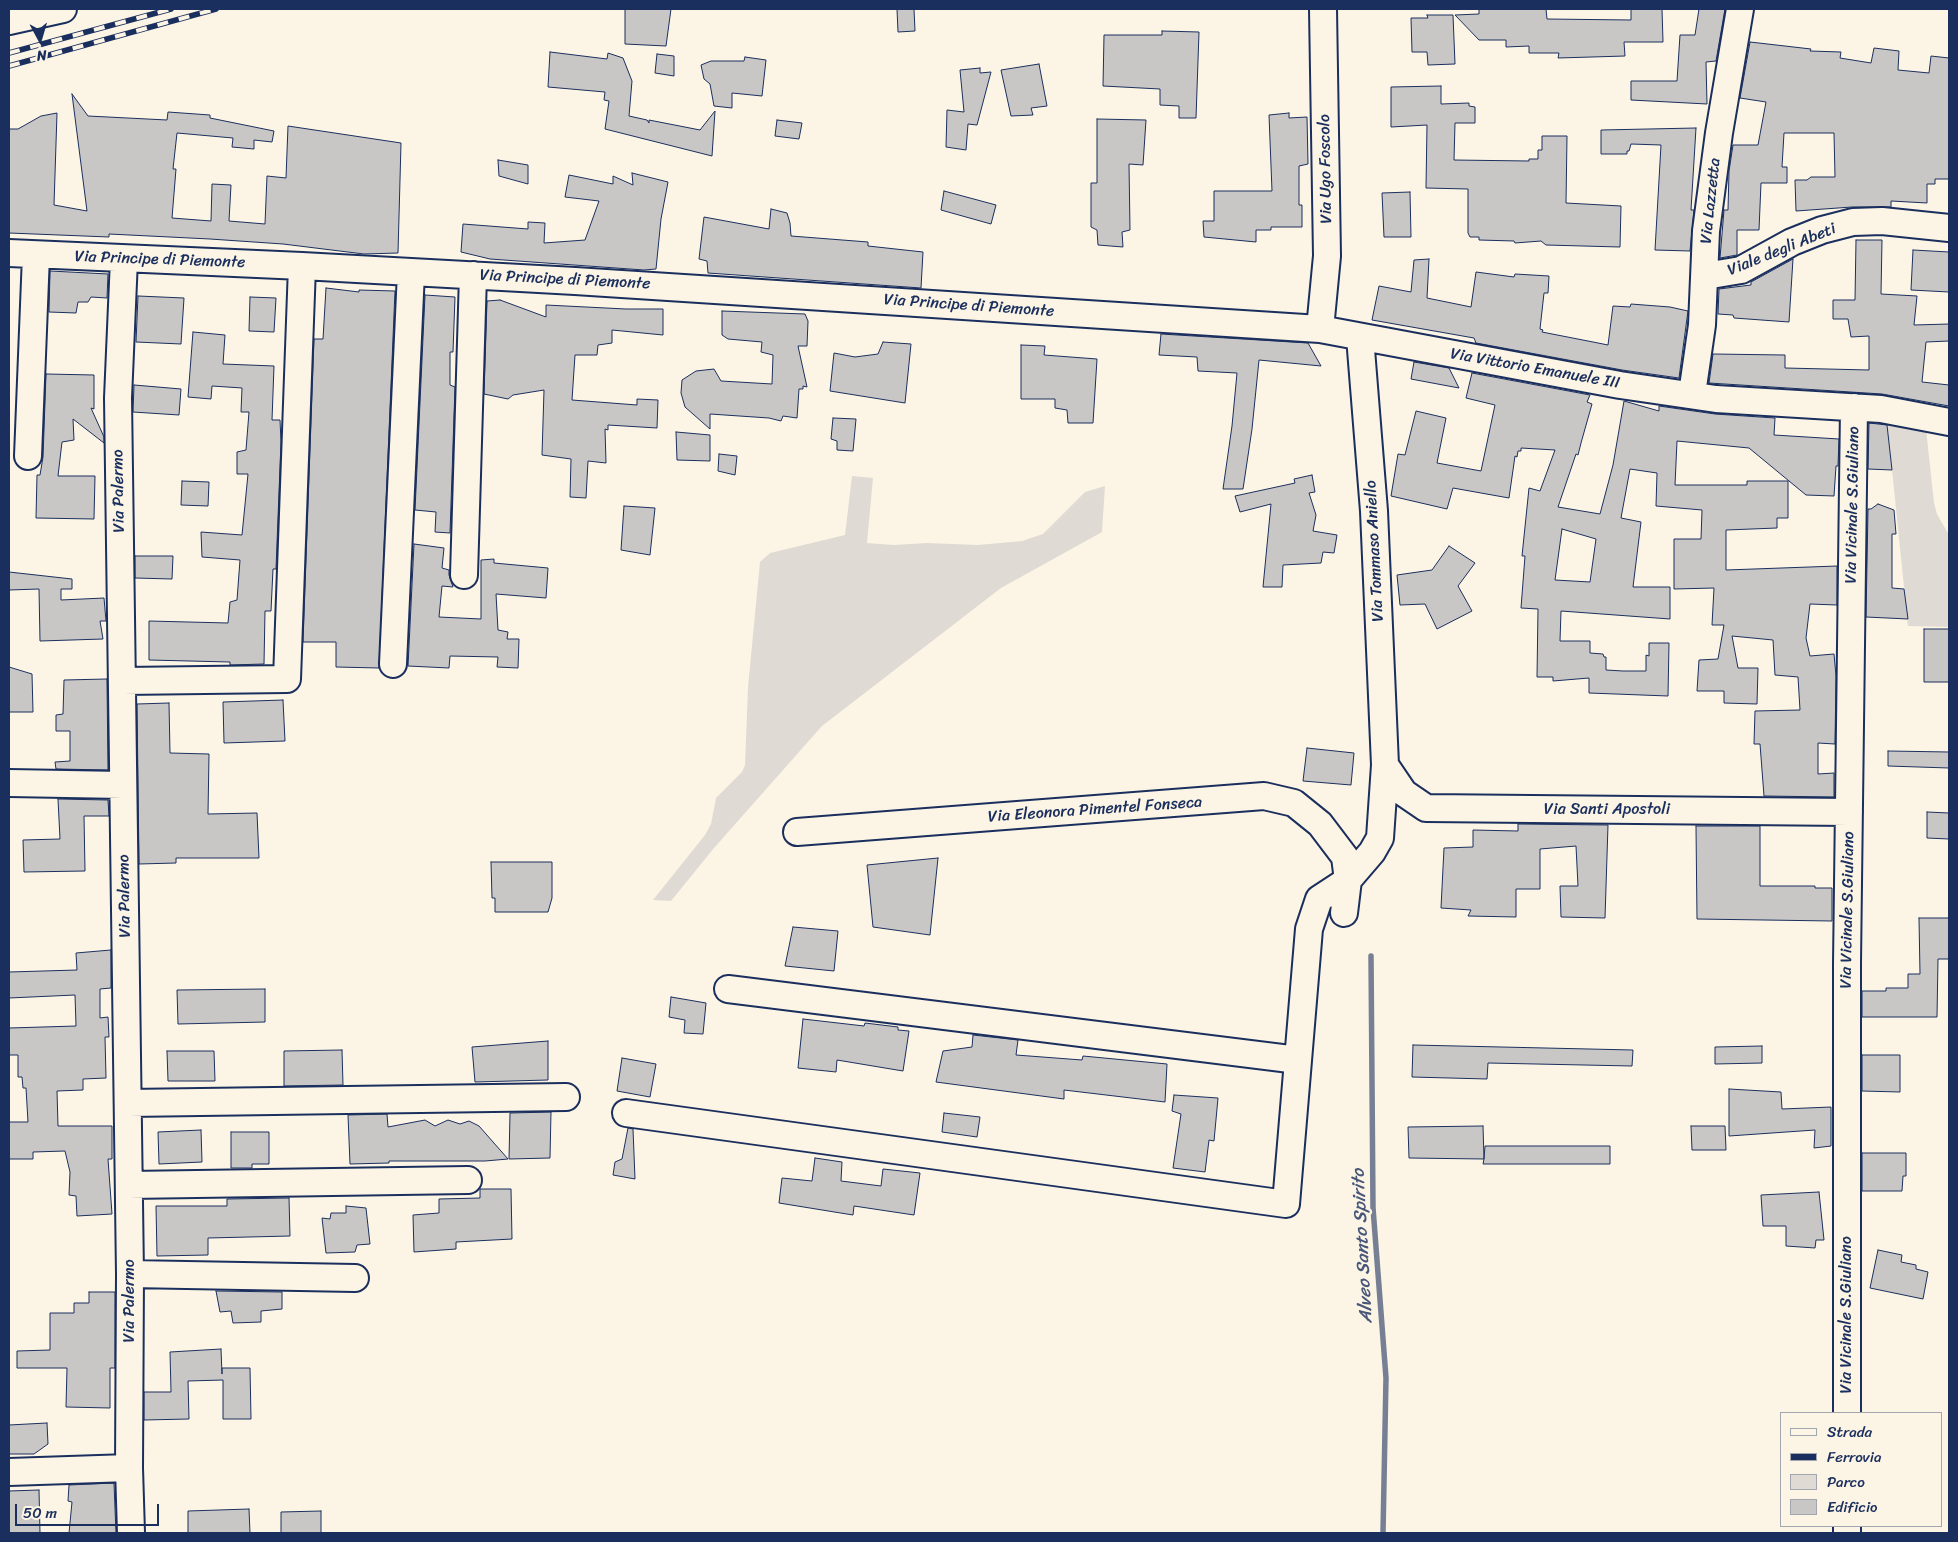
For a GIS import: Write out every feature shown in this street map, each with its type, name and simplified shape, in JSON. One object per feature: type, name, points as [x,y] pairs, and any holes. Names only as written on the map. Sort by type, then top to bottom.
[{"type":"street","points":[[9,21],[63,9]]},
{"type":"street","name":"Via Ugo Foscolo","points":[[1320,329],[1327,256],[1323,9]]},
{"type":"street","name":"Via Lazzetta","points":[[1692,394],[1702,325],[1706,231],[1719,133],[1740,9]]},
{"type":"street","name":"Viale degli Abeti","points":[[1705,276],[1741,270],[1792,242],[1822,230],[1853,222],[1882,221],[1949,228]]},
{"type":"street","name":"Via Principe di Piemonte","points":[[9,253],[473,275],[1121,316]]},
{"type":"street","points":[[28,456],[36,255]]},
{"type":"street","name":"Via Palermo","points":[[124,259],[118,398],[129,1185],[131,1533]]},
{"type":"street","points":[[123,681],[287,679],[302,266]]},
{"type":"street","points":[[393,664],[411,272]]},
{"type":"street","points":[[464,575],[473,275]]},
{"type":"street","name":"Via Vittorio Emanuele III","points":[[1121,316],[1320,329],[1620,385],[1716,399],[1881,409],[1949,422]]},
{"type":"street","name":"Via Tommaso Aniello","points":[[626,1113],[1286,1204],[1309,929],[1318,899],[1348,880],[1372,852],[1380,838],[1384,765],[1374,511],[1360,337]]},
{"type":"street","name":"Via Vicinale S.Giuliano","points":[[1847,1412],[1849,812],[1854,407]]},
{"type":"street","name":"Via Santi Apostoli","points":[[1384,765],[1404,793],[1426,808],[1849,812]]},
{"type":"street","points":[[9,783],[123,785]]},
{"type":"street","name":"Via Eleonora Pimentel Fonseca","points":[[796,832],[1264,796],[1294,803],[1320,824],[1346,857],[1348,880],[1344,913]]},
{"type":"street","points":[[728,989],[1298,1060]]},
{"type":"street","points":[[128,1103],[566,1097]]},
{"type":"street","points":[[129,1185],[468,1180]]},
{"type":"street","points":[[130,1274],[355,1278]]},
{"type":"street","points":[[9,1472],[130,1468]]},
{"type":"green space","points":[[1887,421],[1926,429],[1934,503],[1937,514],[1949,535],[1949,627],[1908,626]]},
{"type":"green space","points":[[852,476],[873,478],[867,543],[894,545],[927,543],[978,545],[1022,541],[1043,534],[1085,492],[1105,486],[1102,532],[1001,588],[822,726],[714,848],[671,901],[653,900],[705,835],[711,824],[716,798],[742,772],[745,765],[748,687],[760,562],[770,553],[845,535]]},
{"type":"building","points":[[625,9],[671,9],[666,46],[625,44]]},
{"type":"building","points":[[897,9],[914,9],[915,31],[898,32]]},
{"type":"building","points":[[1479,9],[1546,9],[1547,19],[1631,20],[1631,9],[1662,9],[1663,42],[1624,42],[1625,56],[1558,58],[1559,53],[1529,53],[1529,46],[1506,47],[1506,40],[1479,40],[1455,15],[1479,14]]},
{"type":"building","points":[[1699,9],[1725,9],[1716,61],[1706,62],[1707,104],[1631,100],[1631,81],[1677,81],[1680,35],[1695,35]]},
{"type":"building","points":[[1427,15],[1453,15],[1455,64],[1428,65],[1427,52],[1412,52],[1411,18],[1428,18]]},
{"type":"building","points":[[1162,31],[1199,32],[1196,118],[1179,118],[1179,106],[1160,105],[1160,89],[1103,86],[1104,35],[1162,35]]},
{"type":"building","points":[[1750,42],[1811,49],[1810,51],[1841,52],[1840,58],[1871,63],[1874,48],[1899,51],[1898,70],[1929,73],[1931,56],[1949,58],[1949,179],[1935,179],[1935,184],[1927,184],[1927,203],[1891,201],[1891,207],[1852,207],[1796,211],[1795,180],[1807,180],[1811,177],[1835,177],[1834,133],[1784,133],[1782,167],[1787,167],[1787,183],[1761,183],[1759,230],[1737,230],[1737,255],[1720,258],[1724,210],[1728,210],[1729,171],[1733,145],[1758,145],[1766,102],[1740,98]]},
{"type":"building","points":[[550,52],[607,59],[608,53],[623,58],[632,81],[629,116],[647,120],[649,123],[649,120],[700,130],[715,111],[712,156],[605,129],[609,101],[604,100],[605,92],[548,87]]},
{"type":"building","points":[[657,54],[674,56],[674,76],[655,73]]},
{"type":"building","points":[[745,57],[766,60],[762,96],[732,93],[732,108],[714,106],[710,84],[704,79],[701,65],[711,61],[744,61]]},
{"type":"building","points":[[1039,64],[1047,106],[1031,108],[1033,115],[1011,116],[1001,70]]},
{"type":"building","points":[[980,68],[980,73],[991,72],[977,125],[968,124],[966,150],[946,147],[947,110],[964,112],[960,70]]},
{"type":"building","points":[[1441,86],[1441,104],[1469,103],[1469,106],[1475,107],[1475,123],[1455,123],[1454,160],[1529,161],[1529,159],[1538,159],[1538,150],[1542,150],[1542,136],[1567,136],[1566,203],[1621,206],[1620,247],[1546,245],[1541,241],[1515,243],[1514,241],[1479,240],[1479,237],[1470,237],[1468,233],[1468,189],[1426,188],[1427,125],[1391,127],[1391,87]]},
{"type":"building","points":[[72,94],[88,116],[167,120],[168,112],[210,115],[210,118],[274,131],[272,142],[254,140],[254,149],[232,147],[233,138],[177,133],[173,169],[176,169],[172,218],[211,221],[212,184],[231,185],[229,221],[265,224],[267,176],[286,178],[288,126],[401,143],[398,253],[364,254],[283,244],[210,239],[109,234],[109,237],[9,233],[9,129],[18,129],[41,116],[57,113],[54,205],[87,211]]},
{"type":"building","points":[[1289,113],[1289,118],[1307,117],[1308,164],[1299,166],[1299,205],[1302,205],[1302,227],[1271,227],[1271,230],[1256,230],[1256,242],[1204,237],[1203,221],[1214,221],[1214,191],[1272,191],[1269,115]]},
{"type":"building","points":[[1097,119],[1146,120],[1143,165],[1129,164],[1130,230],[1122,232],[1123,247],[1098,245],[1097,230],[1091,227],[1091,183],[1097,183]]},
{"type":"building","points":[[777,120],[802,123],[799,139],[775,136]]},
{"type":"building","points":[[1696,128],[1691,210],[1694,210],[1690,251],[1655,250],[1661,145],[1631,144],[1627,154],[1601,154],[1601,130]]},
{"type":"building","points":[[498,160],[528,165],[528,184],[499,176]]},
{"type":"building","points":[[632,173],[668,182],[661,219],[656,269],[644,270],[490,259],[461,252],[463,224],[528,229],[528,222],[545,223],[544,243],[585,240],[599,201],[565,197],[569,175],[613,184],[613,176],[633,185]]},
{"type":"building","points":[[944,191],[996,205],[991,224],[941,210]]},
{"type":"building","points":[[1410,192],[1411,237],[1384,237],[1382,193]]},
{"type":"building","points":[[771,209],[787,213],[791,236],[868,242],[868,246],[923,252],[921,288],[708,273],[707,261],[699,259],[704,217],[769,229]]},
{"type":"building","points":[[1856,240],[1882,240],[1881,294],[1917,296],[1914,325],[1949,324],[1949,341],[1926,342],[1922,382],[1949,385],[1949,406],[1882,394],[1709,383],[1713,354],[1785,355],[1785,368],[1869,370],[1869,336],[1851,337],[1848,319],[1833,319],[1833,300],[1855,300]]},
{"type":"building","points":[[1913,250],[1949,252],[1949,292],[1911,290]]},
{"type":"building","points":[[1429,259],[1427,298],[1471,307],[1476,272],[1514,277],[1515,274],[1549,276],[1548,293],[1544,293],[1540,329],[1543,330],[1542,332],[1608,345],[1613,306],[1630,307],[1631,304],[1670,307],[1688,311],[1679,378],[1622,370],[1476,343],[1474,338],[1372,320],[1379,286],[1411,292],[1414,260]]},
{"type":"building","points":[[1793,259],[1789,322],[1734,318],[1733,315],[1718,314],[1719,289],[1751,285],[1751,282]]},
{"type":"building","points":[[50,271],[108,274],[107,298],[91,297],[88,302],[78,302],[76,313],[49,312]]},
{"type":"building","points":[[326,288],[359,292],[359,290],[395,291],[379,668],[336,667],[336,642],[303,642],[314,339],[323,339]]},
{"type":"building","points":[[425,295],[455,297],[453,352],[450,352],[450,385],[455,387],[450,533],[435,532],[436,512],[415,510]]},
{"type":"building","points":[[138,296],[184,298],[181,344],[136,342]]},
{"type":"building","points":[[250,297],[276,298],[274,332],[249,331]]},
{"type":"building","points":[[500,300],[546,317],[546,305],[663,309],[663,335],[612,330],[612,343],[598,345],[597,355],[575,355],[572,400],[637,405],[637,399],[658,400],[657,428],[608,425],[608,430],[605,429],[606,463],[588,461],[586,498],[570,497],[571,459],[542,455],[544,390],[513,395],[508,399],[484,394],[487,301]]},
{"type":"building","points":[[722,311],[805,314],[808,321],[807,346],[798,346],[807,387],[803,386],[803,389],[799,389],[797,418],[783,416],[781,421],[769,418],[710,414],[710,429],[685,407],[681,393],[682,380],[696,371],[714,369],[721,381],[772,384],[773,355],[761,352],[762,342],[728,339],[722,335]]},
{"type":"building","points":[[193,332],[225,335],[223,364],[274,366],[272,420],[280,420],[281,442],[276,569],[273,569],[271,611],[265,611],[264,664],[230,665],[230,662],[149,660],[149,621],[228,623],[230,602],[237,600],[240,560],[202,557],[201,532],[242,535],[248,474],[237,474],[237,452],[246,450],[249,412],[241,412],[242,388],[212,386],[211,399],[188,397]]},
{"type":"building","points":[[1161,334],[1308,343],[1321,366],[1259,360],[1252,429],[1243,489],[1223,489],[1237,373],[1198,371],[1197,357],[1159,355]]},
{"type":"building","points":[[883,342],[911,344],[905,403],[830,391],[834,353],[855,357],[878,354]]},
{"type":"building","points":[[1021,345],[1045,346],[1044,355],[1097,359],[1093,423],[1068,423],[1067,410],[1055,408],[1055,399],[1021,399]]},
{"type":"building","points":[[1414,362],[1449,368],[1459,388],[1411,379]]},
{"type":"building","points":[[1472,373],[1590,395],[1587,402],[1592,404],[1578,455],[1576,454],[1558,507],[1600,514],[1613,465],[1624,401],[1659,411],[1659,406],[1715,414],[1775,418],[1774,435],[1839,439],[1834,496],[1806,495],[1749,448],[1677,441],[1675,485],[1747,485],[1747,481],[1788,481],[1788,518],[1777,518],[1777,528],[1726,530],[1726,570],[1837,566],[1837,605],[1810,604],[1806,638],[1810,656],[1834,654],[1836,676],[1835,744],[1818,743],[1818,774],[1834,773],[1834,797],[1764,796],[1760,744],[1754,744],[1755,711],[1800,710],[1798,677],[1775,675],[1773,640],[1732,636],[1738,668],[1758,668],[1757,704],[1724,703],[1724,691],[1697,691],[1699,660],[1718,659],[1724,625],[1712,625],[1714,588],[1674,589],[1674,539],[1701,539],[1702,510],[1656,506],[1657,473],[1630,469],[1621,518],[1641,522],[1633,587],[1670,587],[1670,619],[1561,611],[1560,641],[1590,641],[1590,653],[1603,654],[1606,657],[1606,670],[1623,671],[1646,671],[1646,655],[1649,656],[1649,643],[1669,643],[1668,696],[1589,693],[1589,678],[1553,681],[1553,677],[1537,677],[1538,609],[1521,608],[1525,556],[1522,556],[1529,488],[1540,491],[1555,450],[1521,448],[1521,451],[1518,451],[1517,457],[1515,456],[1509,498],[1453,488],[1447,509],[1391,496],[1398,454],[1405,455],[1416,411],[1446,418],[1437,463],[1481,471],[1495,405],[1466,398]],"holes":[[[1562,529],[1596,539],[1590,582],[1555,580]]]},
{"type":"building","points":[[46,374],[94,375],[94,409],[91,408],[104,437],[104,443],[73,419],[74,440],[62,442],[58,476],[95,476],[94,519],[36,518],[37,475],[40,475],[43,457]]},
{"type":"building","points":[[134,385],[181,389],[179,415],[133,412]]},
{"type":"building","points":[[833,418],[856,419],[853,451],[837,450],[837,441],[831,439]]},
{"type":"building","points":[[1869,423],[1887,425],[1892,470],[1868,469]]},
{"type":"building","points":[[676,432],[710,435],[710,461],[677,460]]},
{"type":"building","points":[[719,454],[737,456],[735,475],[718,471]]},
{"type":"building","points":[[1312,475],[1315,492],[1309,493],[1316,515],[1313,531],[1337,535],[1334,553],[1323,552],[1321,563],[1283,565],[1282,587],[1263,587],[1271,504],[1240,512],[1235,496],[1295,483],[1294,479]]},
{"type":"building","points":[[182,481],[209,482],[208,506],[181,505]]},
{"type":"building","points":[[1878,504],[1894,510],[1896,534],[1892,534],[1892,588],[1904,589],[1908,619],[1866,617],[1868,509]]},
{"type":"building","points":[[624,506],[655,508],[650,555],[621,550]]},
{"type":"building","points":[[414,544],[444,548],[442,568],[449,570],[453,587],[442,586],[439,617],[481,619],[481,560],[494,559],[494,563],[548,568],[546,598],[496,594],[498,630],[508,632],[507,639],[519,639],[518,668],[497,667],[498,657],[450,656],[449,668],[408,666]]},
{"type":"building","points":[[1449,546],[1475,563],[1458,586],[1472,611],[1437,629],[1425,604],[1400,605],[1397,575],[1432,570]]},
{"type":"building","points":[[135,556],[173,556],[172,579],[135,578]]},
{"type":"building","points":[[9,572],[72,579],[72,589],[61,589],[61,600],[104,598],[106,621],[100,621],[103,639],[40,641],[39,589],[9,590]]},
{"type":"building","points":[[1924,629],[1949,629],[1949,682],[1924,682]]},
{"type":"building","points":[[9,667],[32,674],[33,712],[9,712]]},
{"type":"building","points":[[107,679],[108,770],[56,769],[55,762],[70,761],[70,731],[56,731],[56,715],[63,714],[64,680]]},
{"type":"building","points":[[283,700],[285,741],[224,743],[223,702]]},
{"type":"building","points":[[169,703],[170,753],[209,754],[208,814],[257,813],[259,858],[176,858],[176,863],[139,864],[137,704]]},
{"type":"building","points":[[1307,748],[1354,753],[1351,785],[1303,781]]},
{"type":"building","points":[[1888,751],[1949,752],[1949,768],[1888,766]]},
{"type":"building","points":[[58,799],[108,800],[109,816],[84,816],[85,871],[24,872],[23,840],[60,839]]},
{"type":"building","points":[[1927,812],[1949,813],[1949,839],[1927,838]]},
{"type":"building","points":[[1518,824],[1608,825],[1605,918],[1561,917],[1560,886],[1578,886],[1576,846],[1540,849],[1540,889],[1516,889],[1516,917],[1468,916],[1471,910],[1441,908],[1444,848],[1473,847],[1473,830],[1518,831]]},
{"type":"building","points":[[1696,826],[1760,826],[1760,886],[1815,886],[1815,888],[1832,888],[1832,921],[1697,919]]},
{"type":"building","points":[[938,858],[930,935],[873,927],[867,865]]},
{"type":"building","points":[[491,862],[552,862],[552,898],[548,912],[495,912],[495,898],[492,898]]},
{"type":"building","points":[[1919,918],[1949,918],[1949,959],[1938,959],[1937,1017],[1862,1017],[1862,991],[1886,991],[1886,988],[1908,988],[1908,974],[1920,974]]},
{"type":"building","points":[[793,927],[838,931],[834,971],[785,966]]},
{"type":"building","points":[[111,950],[111,988],[100,989],[100,1018],[108,1017],[109,1037],[105,1037],[106,1078],[83,1079],[83,1090],[57,1091],[58,1126],[112,1126],[112,1159],[108,1159],[112,1214],[77,1216],[76,1196],[69,1195],[70,1172],[65,1151],[33,1152],[33,1159],[9,1159],[9,1122],[28,1122],[26,1088],[23,1088],[22,1077],[18,1077],[18,1055],[9,1055],[9,1028],[76,1026],[75,995],[9,998],[9,972],[77,970],[76,953]]},
{"type":"building","points":[[265,989],[265,1022],[178,1024],[177,990]]},
{"type":"building","points":[[671,997],[706,1003],[703,1034],[684,1033],[685,1020],[669,1017]]},
{"type":"building","points":[[803,1019],[864,1026],[865,1023],[898,1027],[898,1030],[909,1031],[903,1071],[837,1060],[836,1072],[798,1068]]},
{"type":"building","points":[[973,1035],[1018,1040],[1016,1055],[1082,1060],[1083,1056],[1167,1064],[1165,1102],[1064,1090],[1064,1099],[936,1082],[943,1051],[972,1047]]},
{"type":"building","points":[[548,1041],[548,1080],[475,1082],[472,1047]]},
{"type":"building","points":[[1413,1045],[1633,1050],[1632,1066],[1488,1063],[1487,1079],[1412,1077]]},
{"type":"building","points":[[1762,1046],[1762,1063],[1715,1064],[1715,1047]]},
{"type":"building","points":[[342,1050],[343,1085],[284,1086],[284,1051]]},
{"type":"building","points":[[167,1051],[214,1051],[215,1081],[168,1081]]},
{"type":"building","points":[[1862,1055],[1900,1055],[1900,1092],[1862,1091]]},
{"type":"building","points":[[622,1058],[656,1064],[650,1097],[617,1091]]},
{"type":"building","points":[[1729,1089],[1781,1092],[1782,1109],[1831,1107],[1831,1146],[1814,1148],[1815,1130],[1729,1136]]},
{"type":"building","points":[[1174,1095],[1218,1098],[1214,1141],[1209,1140],[1205,1172],[1173,1168],[1181,1114],[1172,1111]]},
{"type":"building","points":[[551,1112],[550,1158],[509,1159],[510,1113]]},
{"type":"building","points":[[944,1113],[980,1117],[977,1137],[942,1132]]},
{"type":"building","points":[[387,1114],[388,1127],[425,1120],[435,1126],[448,1120],[460,1124],[469,1121],[479,1126],[508,1159],[485,1161],[389,1161],[389,1163],[350,1164],[348,1115]]},
{"type":"building","points":[[1483,1126],[1484,1159],[1409,1158],[1408,1127]]},
{"type":"building","points":[[1691,1126],[1725,1126],[1726,1150],[1692,1150]]},
{"type":"building","points":[[628,1128],[633,1129],[635,1179],[613,1175],[615,1162],[622,1159]]},
{"type":"building","points":[[201,1130],[202,1162],[159,1164],[158,1132]]},
{"type":"building","points":[[231,1132],[269,1132],[269,1164],[252,1164],[252,1168],[231,1168]]},
{"type":"building","points":[[1485,1146],[1610,1146],[1610,1164],[1483,1164]]},
{"type":"building","points":[[1862,1153],[1906,1153],[1906,1176],[1903,1176],[1902,1191],[1862,1191]]},
{"type":"building","points":[[815,1158],[842,1162],[841,1181],[881,1186],[883,1169],[920,1173],[914,1215],[854,1206],[853,1215],[779,1203],[782,1178],[812,1181]]},
{"type":"building","points":[[480,1189],[511,1189],[512,1239],[456,1242],[456,1249],[414,1252],[413,1215],[439,1213],[439,1199],[480,1198]]},
{"type":"building","points":[[1819,1192],[1824,1240],[1816,1240],[1815,1248],[1786,1246],[1786,1226],[1763,1226],[1761,1195]]},
{"type":"building","points":[[289,1198],[290,1236],[208,1238],[208,1255],[157,1256],[156,1206],[227,1206],[227,1199]]},
{"type":"building","points":[[346,1206],[366,1208],[370,1244],[357,1245],[355,1252],[326,1253],[322,1218],[330,1219],[331,1213],[346,1213]]},
{"type":"building","points":[[1878,1250],[1902,1255],[1901,1262],[1916,1265],[1916,1269],[1928,1272],[1923,1299],[1870,1288]]},
{"type":"building","points":[[216,1291],[282,1292],[282,1309],[261,1311],[261,1322],[233,1323],[231,1311],[220,1312]]},
{"type":"building","points":[[89,1292],[115,1292],[115,1368],[110,1368],[110,1408],[66,1407],[67,1368],[17,1368],[17,1351],[50,1350],[50,1313],[74,1313],[74,1303],[89,1303]]},
{"type":"building","points":[[221,1349],[222,1374],[222,1368],[250,1368],[251,1419],[223,1419],[223,1380],[188,1381],[189,1419],[144,1420],[144,1392],[171,1392],[170,1352]]},
{"type":"building","points":[[47,1423],[48,1444],[34,1454],[9,1454],[9,1425]]},
{"type":"building","points":[[114,1483],[116,1533],[69,1533],[72,1502],[68,1501],[69,1485]]},
{"type":"building","points":[[39,1490],[40,1533],[9,1533],[9,1491]]},
{"type":"building","points":[[249,1509],[250,1533],[188,1533],[188,1511]]},
{"type":"building","points":[[321,1511],[321,1533],[281,1533],[281,1512]]},
{"type":"waterway","name":"Alveo Santo Spirito","points":[[1371,956],[1373,1208],[1386,1378],[1383,1533]]},
{"type":"railway","points":[[9,53],[171,9]]},
{"type":"railway","points":[[9,66],[216,9]]}]
